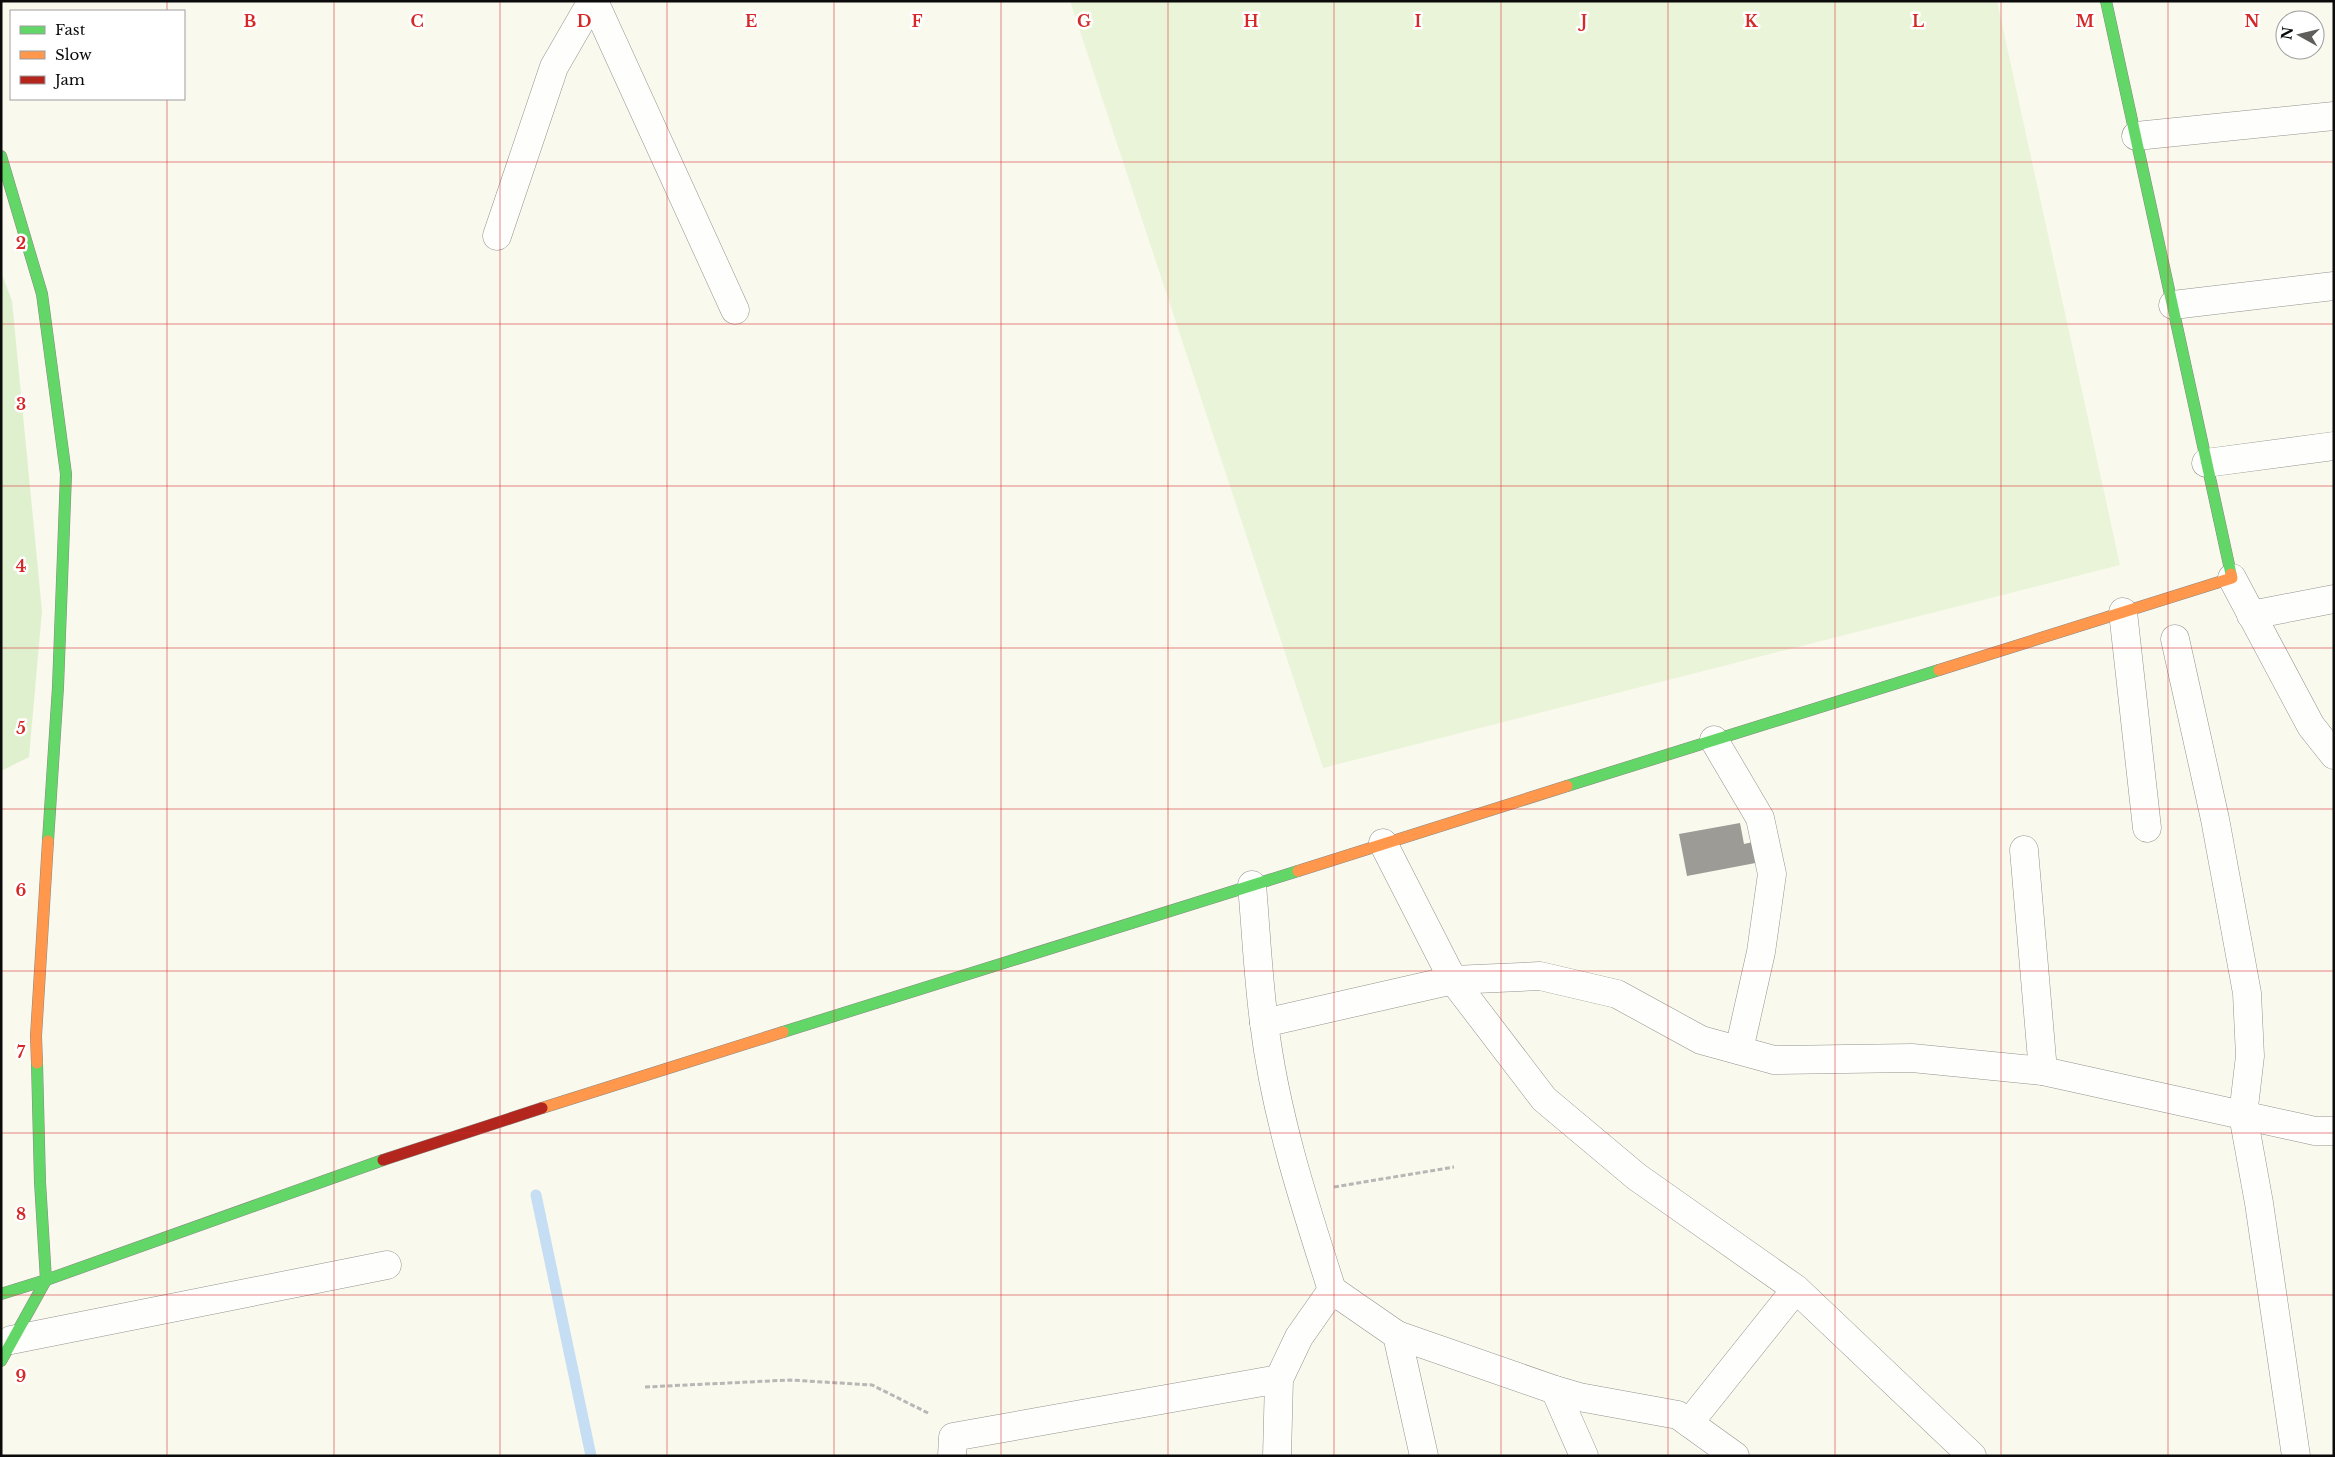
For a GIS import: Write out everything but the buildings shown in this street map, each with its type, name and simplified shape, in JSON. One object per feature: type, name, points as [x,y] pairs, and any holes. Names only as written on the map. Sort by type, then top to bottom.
[{"type":"street","points":[[497,236],[554,67],[593,1]]},
{"type":"street","points":[[593,1],[735,310]]},
{"type":"street","points":[[2110,1],[2106,2],[2232,578],[2311,726],[2334,755]]},
{"type":"street","points":[[2136,136],[2334,116]]},
{"type":"street","points":[[1,156],[42,294],[66,474],[58,687],[36,1036],[40,1182],[46,1280],[6,1351]]},
{"type":"street","points":[[2173,305],[2334,286]]},
{"type":"street","points":[[2206,463],[2334,446]]},
{"type":"street","points":[[1,1294],[46,1280],[397,1155],[582,1095],[2232,578]]},
{"type":"street","points":[[2251,615],[2334,600]]},
{"type":"street","points":[[2122,612],[2147,828]]},
{"type":"street","points":[[2175,639],[2215,819],[2247,993],[2250,1056],[2243,1115],[2259,1203],[2296,1456]]},
{"type":"street","points":[[1714,740],[1760,818],[1772,874],[1761,952],[1739,1050]]},
{"type":"street","points":[[1383,843],[1453,980],[1544,1099],[1637,1177],[1796,1289],[1972,1456]]},
{"type":"street","points":[[2024,850],[2044,1072]]},
{"type":"street","points":[[1252,885],[1264,1023],[1280,1112],[1301,1192],[1332,1290],[1396,1335],[1579,1397],[1678,1416],[1735,1456]]},
{"type":"street","points":[[1264,1023],[1453,980],[1540,976],[1616,994],[1701,1040],[1774,1060],[1912,1058],[2044,1072],[2315,1131],[2334,1131]]},
{"type":"street","points":[[6,1351],[387,1265]]},
{"type":"street","points":[[1689,1423],[1796,1289]]},
{"type":"street","points":[[1277,1456],[1279,1379],[1299,1337],[1332,1290]]},
{"type":"street","points":[[1396,1335],[1424,1456]]},
{"type":"street","points":[[953,1446],[1279,1379]]},
{"type":"street","points":[[1555,1390],[1584,1456]]},
{"type":"path","points":[[1301,1192],[1454,1167]]},
{"type":"path","points":[[645,1387],[790,1380],[872,1385],[937,1417],[953,1446]]},
{"type":"green space","points":[[1070,1],[1997,1],[2120,565],[1323,768]]},
{"type":"green space","points":[[1,272],[12,301],[42,611],[29,757],[1,771]]},
{"type":"waterway","points":[[536,1195],[591,1456]]},
{"type":"traffic: fast","points":[[2106,1],[2231,574]]},
{"type":"traffic: fast","points":[[1,156],[42,294],[66,474],[58,687],[48,841]]},
{"type":"traffic: fast","points":[[1567,786],[1939,670]]},
{"type":"traffic: fast","points":[[783,1032],[1298,871]]},
{"type":"traffic: fast","points":[[1,1361],[46,1280],[40,1182],[37,1063]]},
{"type":"traffic: fast","points":[[1,1294],[46,1280],[383,1160]]},
{"type":"traffic: slow","points":[[1939,670],[2232,578],[2231,574]]},
{"type":"traffic: slow","points":[[1298,871],[1567,786]]},
{"type":"traffic: slow","points":[[37,1063],[36,1036],[48,841]]},
{"type":"traffic: slow","points":[[542,1108],[783,1032]]},
{"type":"traffic: jam","points":[[383,1160],[542,1108]]}]
